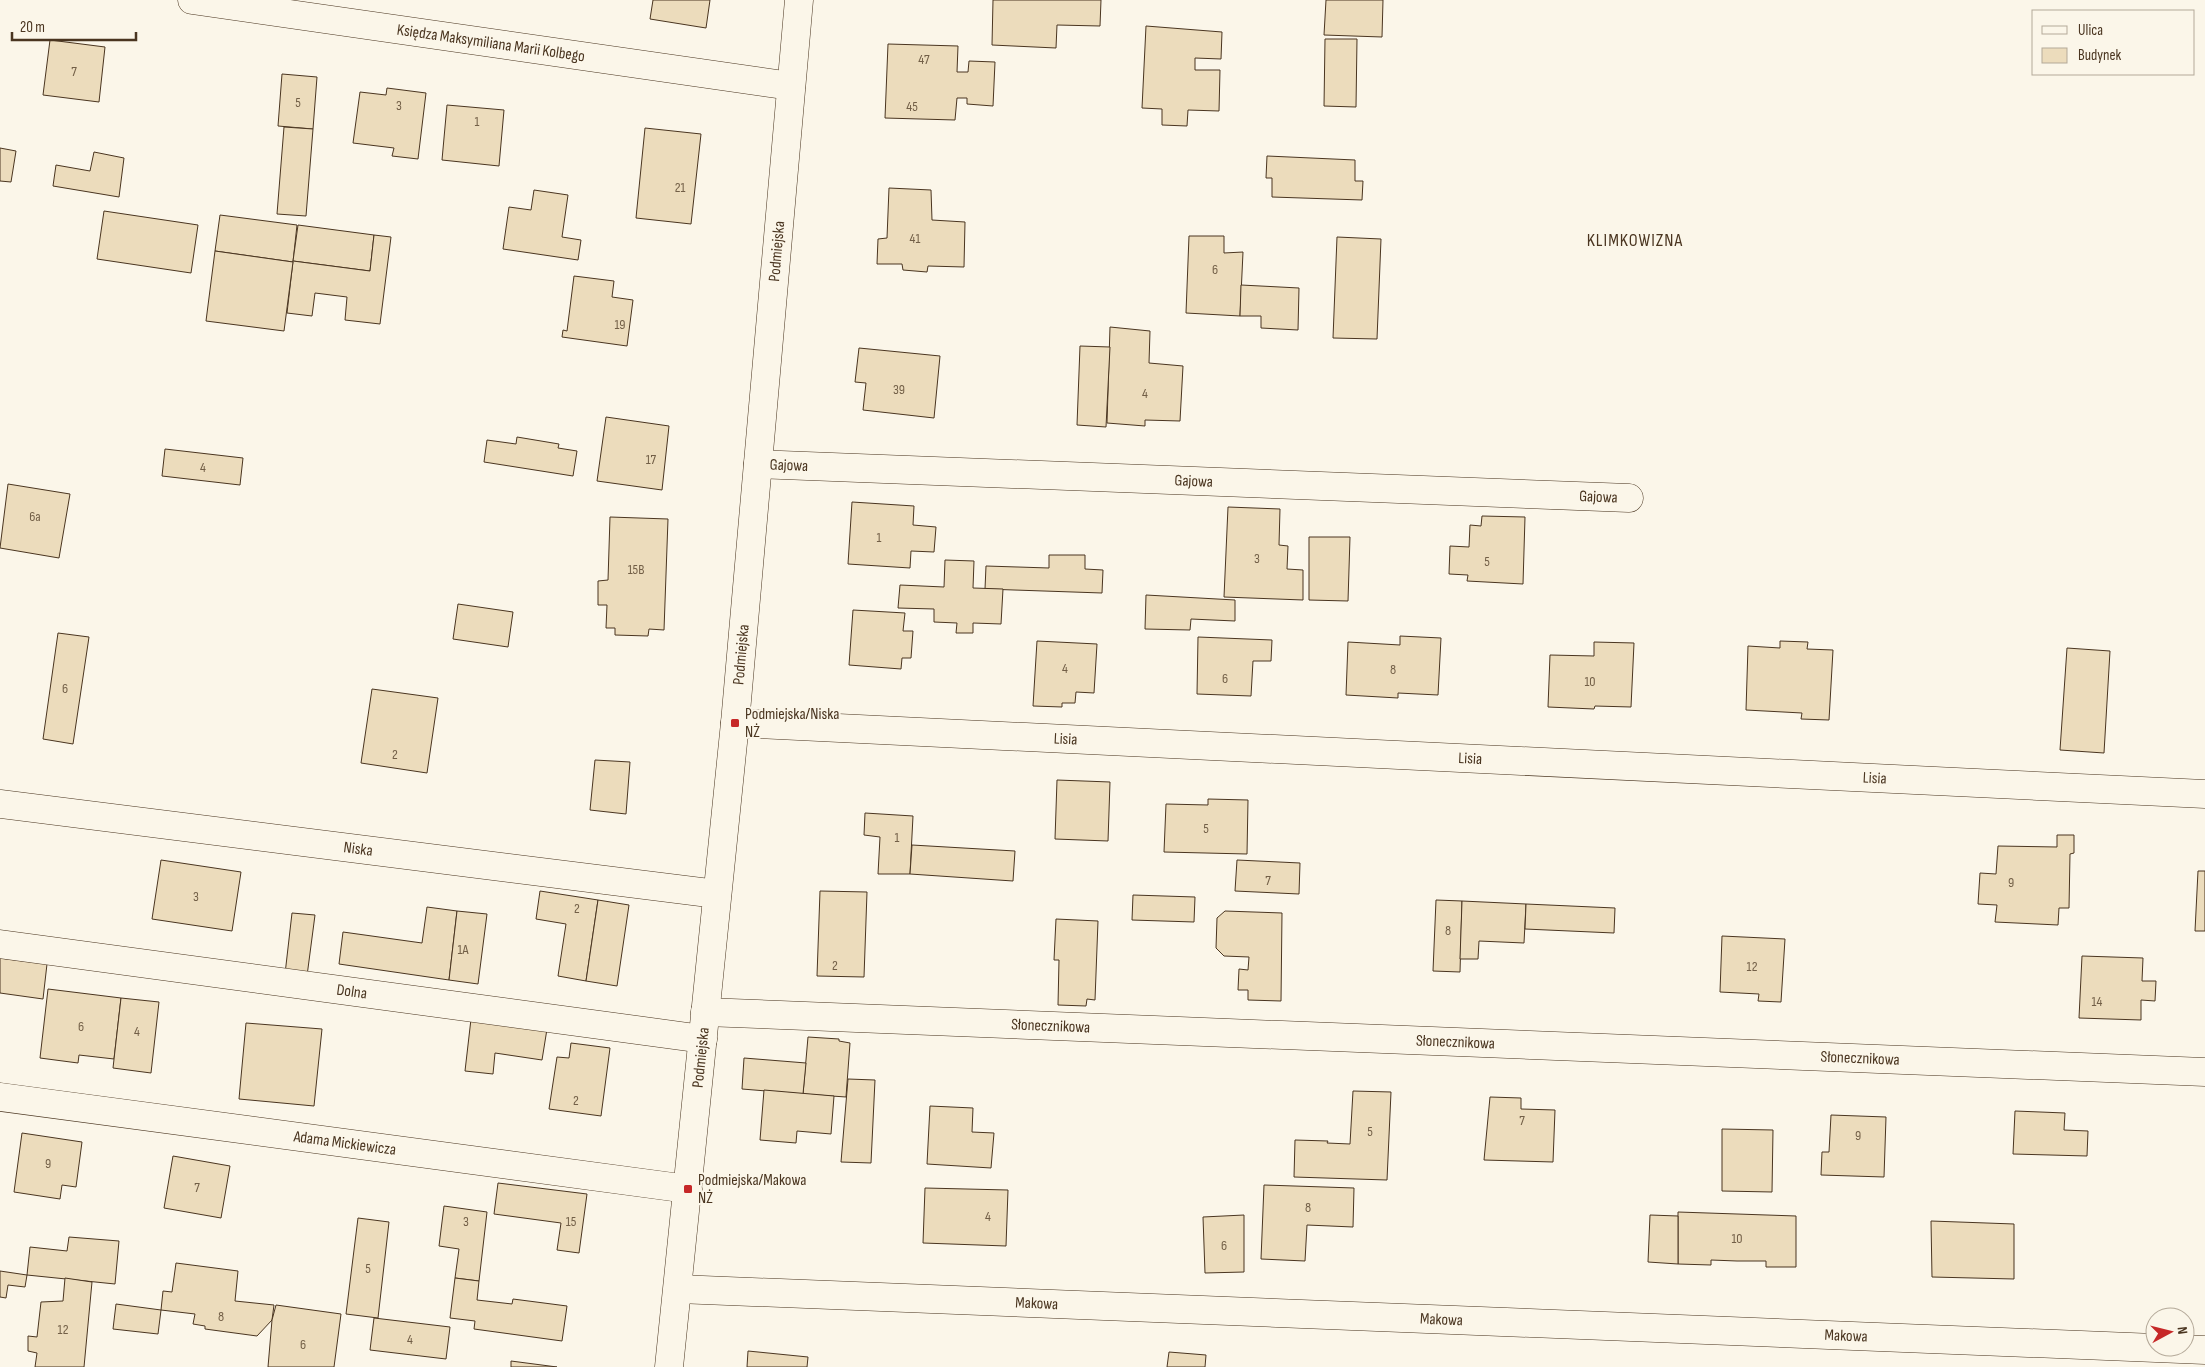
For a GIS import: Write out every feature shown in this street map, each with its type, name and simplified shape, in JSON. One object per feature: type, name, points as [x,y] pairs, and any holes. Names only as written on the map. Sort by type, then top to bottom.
[{"type":"street","name":"Księdza Maksymiliana Marii Kolbego","points":[[192,0],[791,86]]},
{"type":"street","name":"Podmiejska","points":[[669,1367],[735,723],[799,0]]},
{"type":"street","name":"Gajowa","points":[[758,464],[1629,498]]},
{"type":"street","name":"Lisia","points":[[735,723],[2205,794]]},
{"type":"street","name":"Niska","points":[[0,804],[717,894]]},
{"type":"street","name":"Dolna","points":[[0,944],[703,1039]]},
{"type":"street","name":"Słonecznikowa","points":[[706,1012],[2205,1072]]},
{"type":"street","name":"Adama Mickiewicza","points":[[0,1097],[688,1189]]},
{"type":"street","name":"Makowa","points":[[678,1289],[2205,1350]]},
{"type":"building","points":[[653,0],[710,0],[706,28],[650,19]]},
{"type":"building","points":[[993,0],[1101,0],[1100,26],[1057,25],[1056,48],[992,45]]},
{"type":"building","points":[[1326,0],[1383,0],[1382,37],[1324,35]]},
{"type":"building","points":[[1146,26],[1222,32],[1221,59],[1195,58],[1195,70],[1220,70],[1219,111],[1188,110],[1187,126],[1162,125],[1162,109],[1142,108]]},
{"type":"building","points":[[1325,39],[1357,39],[1356,107],[1324,106]]},
{"type":"building","points":[[50,40],[105,47],[99,102],[43,95]]},
{"type":"building","points":[[888,44],[958,46],[957,72],[968,72],[969,61],[995,62],[993,106],[967,104],[967,98],[957,98],[955,120],[885,118]]},
{"type":"building","points":[[282,74],[317,77],[313,129],[278,126]]},
{"type":"building","points":[[387,88],[426,93],[418,159],[392,156],[394,148],[353,143],[360,92],[386,95]]},
{"type":"building","points":[[447,105],[504,110],[499,166],[442,160]]},
{"type":"building","points":[[284,127],[313,129],[306,216],[277,214]]},
{"type":"building","points":[[645,128],[701,134],[691,224],[636,218]]},
{"type":"building","points":[[0,148],[16,151],[11,182],[0,181]]},
{"type":"building","points":[[94,152],[124,158],[119,197],[53,186],[56,165],[90,171]]},
{"type":"building","points":[[1267,156],[1355,160],[1355,181],[1363,181],[1362,200],[1272,197],[1272,178],[1266,178]]},
{"type":"building","points":[[889,188],[931,190],[932,220],[965,222],[964,267],[928,266],[927,272],[903,270],[902,264],[877,264],[878,239],[887,238]]},
{"type":"building","points":[[534,190],[568,195],[562,237],[581,240],[578,260],[503,249],[509,207],[531,210]]},
{"type":"building","points":[[104,211],[198,225],[191,273],[97,259]]},
{"type":"building","points":[[220,215],[297,225],[293,262],[215,251]]},
{"type":"building","points":[[298,225],[374,235],[370,271],[293,261]]},
{"type":"building","points":[[374,235],[391,237],[380,324],[345,320],[347,297],[315,293],[312,316],[287,313],[293,261],[370,271]]},
{"type":"building","points":[[1189,236],[1224,236],[1224,253],[1243,252],[1240,316],[1186,313]]},
{"type":"building","points":[[1337,237],[1381,239],[1377,339],[1333,338]]},
{"type":"building","points":[[215,251],[293,262],[284,331],[206,321]]},
{"type":"building","points":[[574,276],[614,281],[612,297],[633,300],[627,346],[562,337],[563,330],[567,331]]},
{"type":"building","points":[[1241,285],[1299,288],[1298,330],[1261,328],[1261,316],[1240,316]]},
{"type":"building","points":[[1110,327],[1150,331],[1149,363],[1183,366],[1180,421],[1145,420],[1145,426],[1107,423]]},
{"type":"building","points":[[1080,346],[1110,347],[1106,427],[1077,425]]},
{"type":"building","points":[[859,348],[940,356],[934,418],[863,410],[866,383],[855,382]]},
{"type":"building","points":[[606,417],[669,426],[662,490],[597,481]]},
{"type":"building","points":[[517,437],[559,444],[558,448],[577,451],[573,476],[484,462],[487,440],[516,444]]},
{"type":"building","points":[[165,449],[243,458],[240,485],[162,476]]},
{"type":"building","points":[[8,484],[70,494],[59,558],[0,548]]},
{"type":"building","points":[[852,502],[914,506],[913,525],[936,527],[934,552],[911,551],[910,568],[848,564]]},
{"type":"building","points":[[1228,507],[1280,509],[1279,545],[1288,546],[1287,569],[1303,570],[1303,600],[1224,597]]},
{"type":"building","points":[[1482,516],[1525,517],[1523,584],[1467,581],[1468,575],[1449,574],[1450,546],[1469,547],[1470,525],[1481,526]]},
{"type":"building","points":[[610,517],[668,519],[664,630],[649,629],[648,636],[615,635],[615,628],[606,628],[607,605],[598,605],[598,581],[608,580]]},
{"type":"building","points":[[1309,537],[1350,537],[1348,601],[1309,600]]},
{"type":"building","points":[[1049,555],[1085,555],[1085,569],[1103,570],[1102,593],[985,589],[986,566],[1049,568]]},
{"type":"building","points":[[945,560],[974,561],[973,588],[1003,589],[1001,624],[973,623],[973,633],[956,633],[957,623],[934,622],[934,609],[898,608],[900,585],[944,587]]},
{"type":"building","points":[[1146,595],[1235,600],[1235,621],[1191,619],[1190,630],[1145,629]]},
{"type":"building","points":[[458,604],[513,612],[508,647],[453,639]]},
{"type":"building","points":[[853,610],[905,613],[903,631],[913,631],[911,658],[902,658],[901,669],[849,665]]},
{"type":"building","points":[[58,633],[89,637],[73,744],[43,739]]},
{"type":"building","points":[[1400,636],[1441,638],[1438,695],[1398,693],[1398,698],[1346,695],[1348,642],[1400,645]]},
{"type":"building","points":[[1198,637],[1272,640],[1271,661],[1253,661],[1251,696],[1197,694]]},
{"type":"building","points":[[1037,641],[1097,644],[1094,693],[1076,692],[1075,703],[1062,703],[1062,707],[1033,706]]},
{"type":"building","points":[[1780,641],[1808,642],[1807,649],[1833,650],[1829,720],[1801,719],[1802,713],[1746,710],[1748,646],[1780,648]]},
{"type":"building","points":[[1594,642],[1634,643],[1631,707],[1595,706],[1594,709],[1548,707],[1550,655],[1594,656]]},
{"type":"building","points":[[2067,648],[2110,651],[2104,753],[2060,750]]},
{"type":"building","points":[[372,689],[438,698],[427,773],[361,763]]},
{"type":"building","points":[[595,760],[630,762],[626,814],[590,810]]},
{"type":"building","points":[[1057,780],[1110,782],[1108,841],[1055,839]]},
{"type":"building","points":[[1208,799],[1248,800],[1247,854],[1164,852],[1166,804],[1208,805]]},
{"type":"building","points":[[865,813],[913,816],[910,874],[878,874],[880,837],[864,835]]},
{"type":"building","points":[[2057,835],[2074,835],[2074,853],[2070,854],[2069,908],[2059,908],[2058,925],[1995,922],[1997,905],[1978,904],[1980,873],[1996,874],[1998,846],[2057,847]]},
{"type":"building","points":[[912,845],[1015,851],[1013,881],[910,874]]},
{"type":"building","points":[[161,860],[241,872],[232,931],[152,919]]},
{"type":"building","points":[[1237,860],[1300,863],[1299,894],[1235,891]]},
{"type":"building","points":[[2198,871],[2205,871],[2205,931],[2195,931]]},
{"type":"building","points":[[540,891],[598,900],[586,981],[558,976],[566,924],[536,919]]},
{"type":"building","points":[[820,891],[867,892],[864,977],[817,976]]},
{"type":"building","points":[[1133,895],[1195,897],[1194,922],[1132,920]]},
{"type":"building","points":[[598,900],[629,905],[617,986],[586,981]]},
{"type":"building","points":[[1436,900],[1462,901],[1460,972],[1433,971]]},
{"type":"building","points":[[1462,901],[1526,904],[1524,943],[1479,941],[1478,959],[1460,959]]},
{"type":"building","points":[[1526,904],[1615,908],[1614,933],[1525,929]]},
{"type":"building","points":[[427,907],[457,911],[449,980],[339,964],[343,932],[422,943]]},
{"type":"building","points":[[457,911],[487,914],[478,984],[449,980]]},
{"type":"building","points":[[1225,911],[1282,913],[1281,1001],[1248,1000],[1248,990],[1238,990],[1239,969],[1248,970],[1249,957],[1224,956],[1216,948],[1217,918]]},
{"type":"building","points":[[292,913],[315,915],[307,976],[285,974]]},
{"type":"building","points":[[1056,919],[1098,921],[1095,1000],[1087,999],[1086,1006],[1058,1005],[1059,960],[1054,960]]},
{"type":"building","points":[[1722,936],[1785,939],[1781,1002],[1758,1001],[1759,994],[1720,992]]},
{"type":"building","points":[[2082,956],[2143,958],[2142,981],[2156,981],[2155,1001],[2141,1000],[2141,1020],[2079,1018]]},
{"type":"building","points":[[0,958],[47,964],[43,999],[0,993]]},
{"type":"building","points":[[48,989],[121,998],[114,1059],[79,1055],[78,1063],[40,1058]]},
{"type":"building","points":[[121,998],[159,1002],[151,1073],[113,1068]]},
{"type":"building","points":[[471,1019],[547,1029],[542,1060],[495,1053],[493,1074],[465,1071]]},
{"type":"building","points":[[246,1023],[322,1029],[314,1106],[239,1099]]},
{"type":"building","points":[[808,1037],[839,1039],[839,1041],[850,1043],[846,1097],[803,1094]]},
{"type":"building","points":[[571,1043],[610,1048],[601,1116],[549,1109],[557,1057],[569,1058]]},
{"type":"building","points":[[744,1058],[806,1063],[803,1094],[742,1089]]},
{"type":"building","points":[[848,1079],[875,1080],[871,1163],[841,1162]]},
{"type":"building","points":[[764,1090],[834,1096],[831,1134],[797,1131],[796,1143],[760,1140]]},
{"type":"building","points":[[1353,1091],[1391,1092],[1387,1180],[1294,1177],[1295,1140],[1350,1144]]},
{"type":"building","points":[[1490,1097],[1521,1098],[1521,1109],[1555,1110],[1553,1162],[1484,1160]]},
{"type":"building","points":[[930,1106],[973,1108],[972,1132],[994,1133],[991,1168],[927,1164]]},
{"type":"building","points":[[2015,1111],[2065,1113],[2064,1130],[2088,1131],[2087,1156],[2013,1154]]},
{"type":"building","points":[[1831,1115],[1886,1117],[1884,1177],[1821,1175],[1822,1152],[1829,1152]]},
{"type":"building","points":[[1722,1129],[1773,1130],[1772,1192],[1722,1191]]},
{"type":"building","points":[[22,1133],[82,1142],[76,1187],[62,1185],[60,1199],[14,1192]]},
{"type":"building","points":[[173,1156],[230,1166],[221,1218],[164,1208]]},
{"type":"building","points":[[498,1183],[587,1194],[579,1253],[557,1250],[561,1223],[494,1214]]},
{"type":"building","points":[[1264,1185],[1354,1188],[1353,1227],[1307,1225],[1305,1261],[1261,1259]]},
{"type":"building","points":[[925,1188],[1008,1190],[1006,1246],[923,1243]]},
{"type":"building","points":[[444,1206],[487,1212],[479,1281],[455,1278],[459,1249],[439,1246]]},
{"type":"building","points":[[1678,1212],[1796,1216],[1796,1267],[1766,1267],[1766,1261],[1711,1260],[1711,1265],[1678,1264]]},
{"type":"building","points":[[1244,1215],[1244,1272],[1205,1273],[1203,1217]]},
{"type":"building","points":[[1650,1215],[1678,1216],[1678,1264],[1648,1262]]},
{"type":"building","points":[[358,1218],[389,1222],[378,1318],[346,1314]]},
{"type":"building","points":[[1931,1221],[2014,1224],[2014,1279],[1932,1277]]},
{"type":"building","points":[[69,1237],[119,1241],[115,1284],[27,1275],[30,1247],[67,1251]]},
{"type":"building","points":[[176,1263],[238,1271],[235,1301],[274,1305],[272,1320],[257,1336],[205,1329],[205,1326],[193,1324],[195,1314],[161,1310],[163,1291],[172,1292]]},
{"type":"building","points":[[0,1271],[27,1275],[25,1287],[8,1285],[6,1298],[0,1297]]},
{"type":"building","points":[[65,1278],[92,1282],[84,1367],[35,1367],[37,1353],[28,1351],[28,1336],[37,1337],[41,1302],[63,1301]]},
{"type":"building","points":[[455,1278],[479,1281],[477,1300],[512,1304],[513,1299],[567,1306],[562,1341],[474,1329],[475,1321],[450,1318]]},
{"type":"building","points":[[116,1304],[161,1310],[158,1334],[113,1329]]},
{"type":"building","points":[[276,1305],[341,1314],[334,1367],[268,1367],[272,1320]]},
{"type":"building","points":[[374,1318],[450,1327],[446,1359],[370,1350]]},
{"type":"building","points":[[748,1351],[808,1357],[807,1367],[747,1367]]},
{"type":"building","points":[[1169,1352],[1206,1355],[1205,1367],[1167,1367]]},
{"type":"building","points":[[511,1361],[557,1367],[511,1367]]},
{"type":"place","name":"Podmiejska/Niska NŻ","points":[[735,723]]},
{"type":"place","name":"Podmiejska/Makowa NŻ","points":[[688,1189]]},
{"type":"district","name":"KLIMKOWIZNA","points":[[1635,240]]}]
